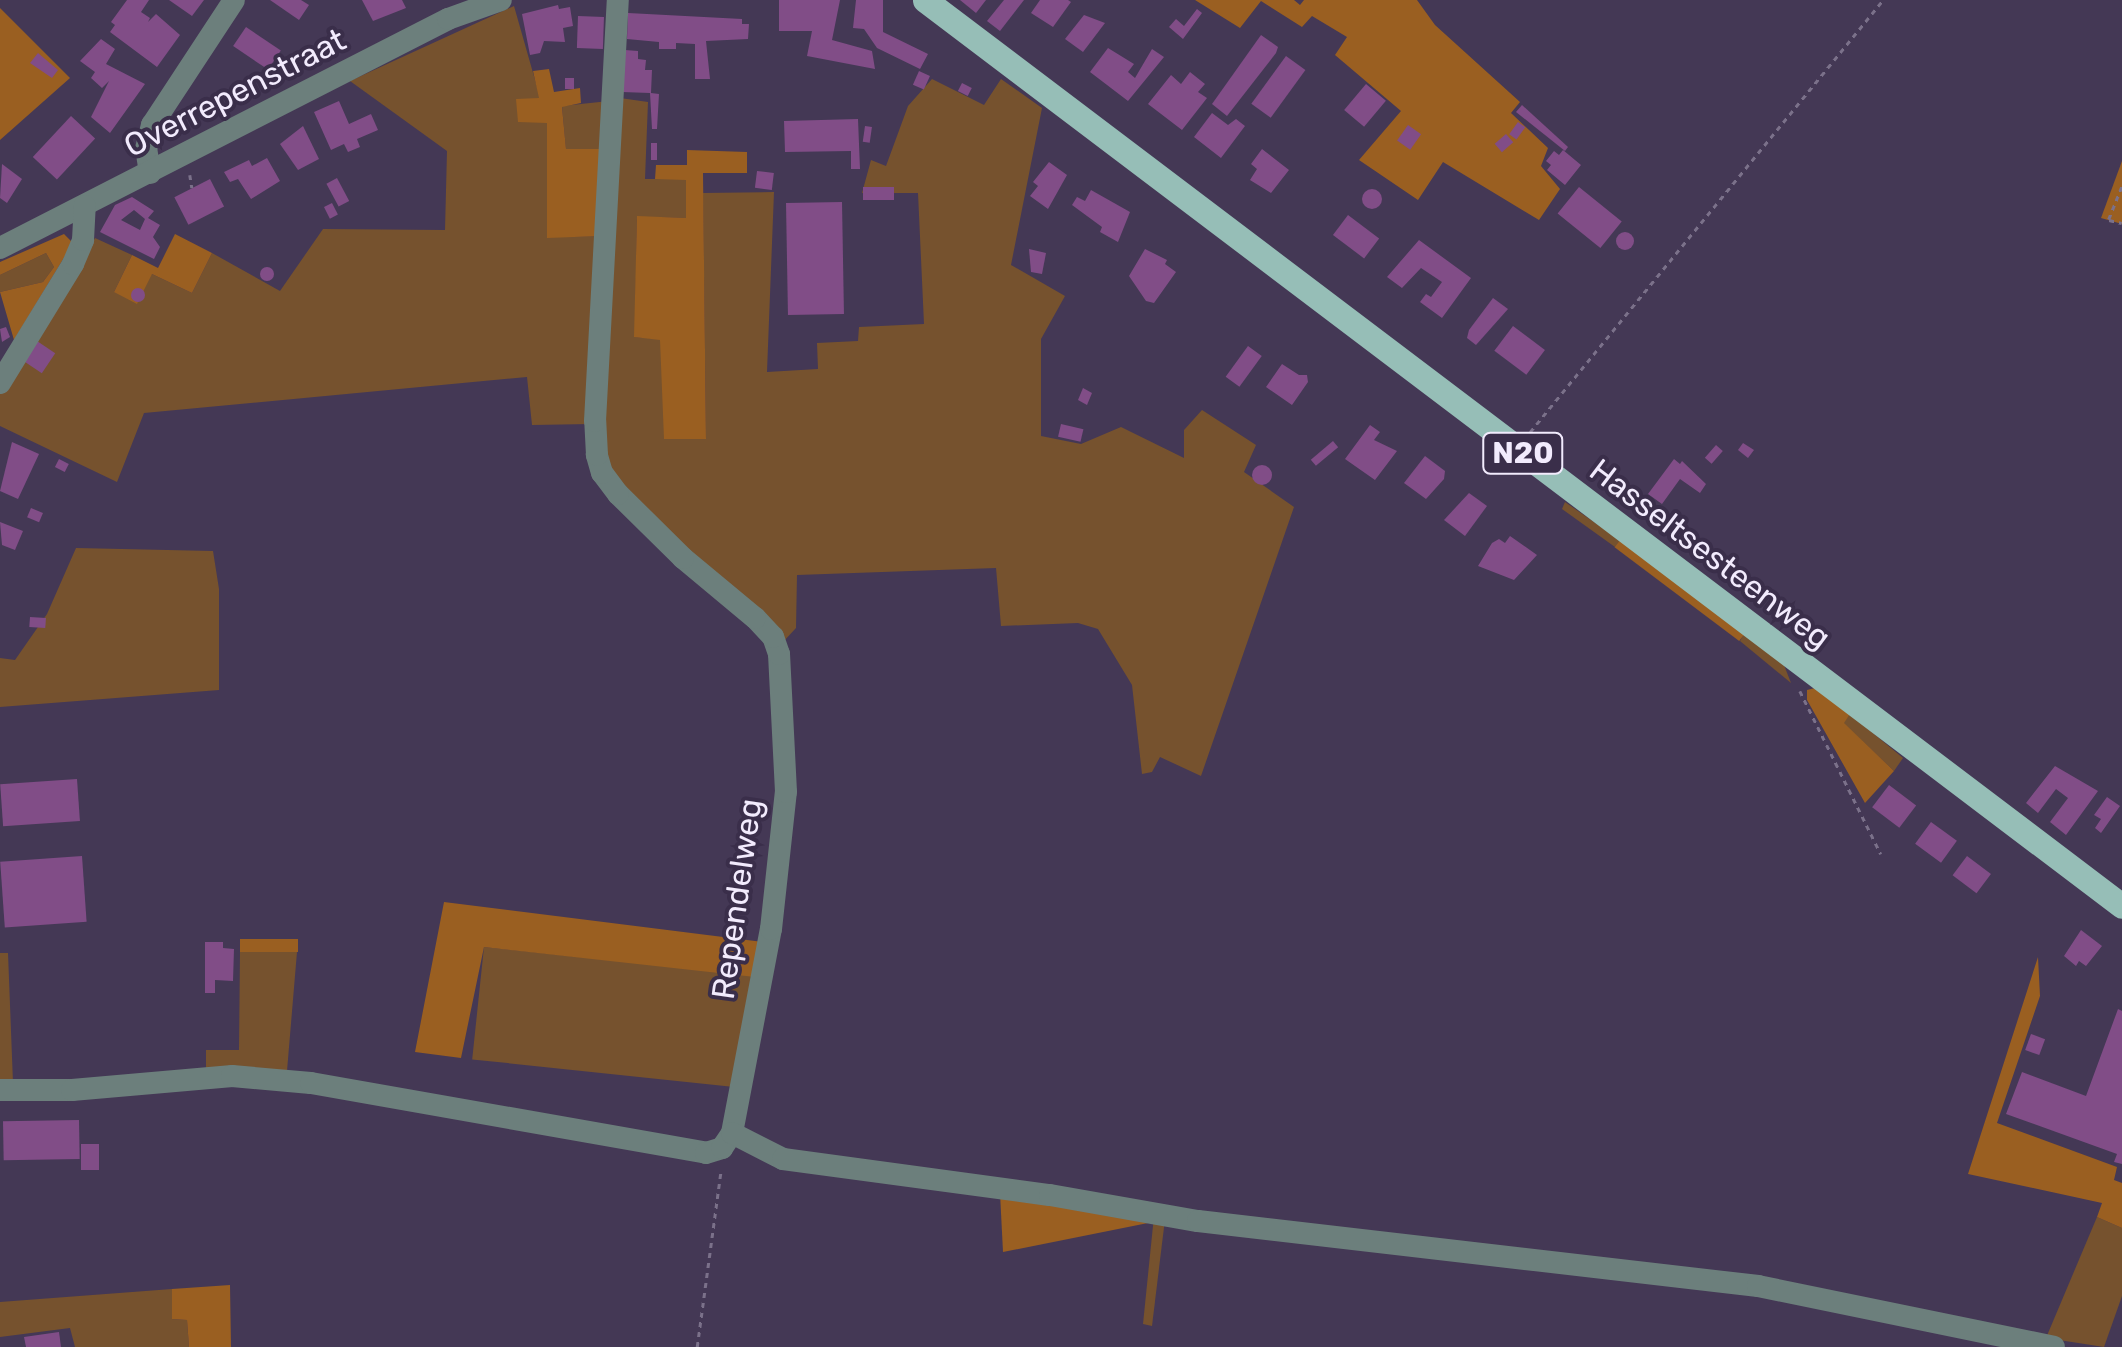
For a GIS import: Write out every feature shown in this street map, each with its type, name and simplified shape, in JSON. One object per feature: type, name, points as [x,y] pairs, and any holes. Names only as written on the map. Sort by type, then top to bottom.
[{"type":"main road","name":"Hasseltsesteenweg","points":[[925,0],[2122,906]]},
{"type":"street","points":[[150,173],[146,149],[152,125],[234,0]]},
{"type":"street","name":"Overrepenstraat","points":[[0,248],[448,20],[501,0]]},
{"type":"street","name":"Rependelweg","points":[[618,0],[597,455],[602,473],[646,524],[773,637],[784,700],[786,792],[771,929],[727,1140]]},
{"type":"street","points":[[0,383],[73,264],[82,240],[85,206]]},
{"type":"street","points":[[0,1090],[72,1090],[232,1076],[280,1080],[706,1153],[727,1140],[784,1159],[1050,1195],[1198,1221],[1758,1286],[2054,1347]]},
{"type":"path","points":[[1516,448],[1883,0]]},
{"type":"path","points":[[192,188],[188,181],[193,168]]},
{"type":"path","points":[[2122,187],[2110,220],[2122,224]]},
{"type":"path","points":[[1803,664],[1800,699],[1866,818],[1881,854]]},
{"type":"path","points":[[698,1347],[727,1140]]},
{"type":"shaded area","points":[[1195,0],[1294,0],[1300,5],[1304,0],[1417,0],[1435,25],[1520,102],[1511,113],[1548,148],[1541,166],[1560,189],[1539,220],[1443,162],[1418,200],[1359,160],[1401,111],[1335,55],[1347,37],[1312,16],[1302,27],[1261,1],[1240,28]]},
{"type":"shaded area","points":[[514,6],[547,122],[547,237],[601,236],[591,424],[532,425],[527,377],[144,413],[117,482],[0,426],[0,392],[74,280],[95,238],[132,255],[114,292],[152,274],[192,293],[212,253],[280,291],[323,229],[445,230],[447,151],[350,81]]},
{"type":"shaded area","points":[[0,8],[70,78],[0,140]]},
{"type":"shaded area","points":[[549,69],[554,92],[580,88],[581,103],[562,107],[566,149],[607,149],[601,236],[547,238],[547,123],[518,122],[516,99],[539,98],[533,71]]},
{"type":"shaded area","points":[[932,79],[984,105],[1001,79],[1042,108],[1011,265],[1065,296],[1041,339],[1041,436],[1081,444],[1121,427],[1184,458],[1184,430],[1202,410],[1256,445],[1244,472],[1294,507],[1201,776],[1160,757],[1152,772],[1142,774],[1132,685],[1098,629],[1078,623],[1001,626],[996,568],[797,575],[796,628],[783,642],[656,522],[612,471],[602,439],[620,98],[648,102],[645,179],[686,179],[686,218],[637,217],[635,337],[660,339],[706,439],[703,193],[774,192],[767,372],[818,369],[817,343],[858,341],[859,327],[924,324],[918,193],[862,193],[871,160],[886,166],[908,106]]},
{"type":"shaded area","points":[[609,101],[607,149],[566,150],[562,106]]},
{"type":"shaded area","points":[[687,150],[747,152],[747,173],[703,173],[706,439],[664,439],[660,340],[634,337],[637,216],[686,218],[686,180],[655,179],[656,165],[687,165]]},
{"type":"shaded area","points":[[2122,161],[2122,224],[2101,218]]},
{"type":"shaded area","points":[[64,234],[73,243],[14,340],[0,292],[43,282],[54,267],[46,253],[0,275],[0,262]]},
{"type":"shaded area","points":[[175,234],[212,253],[192,293],[152,274],[137,304],[114,292],[132,255],[158,268]]},
{"type":"shaded area","points":[[46,253],[54,267],[43,282],[0,292],[0,275]]},
{"type":"shaded area","points":[[1565,502],[1620,540],[1615,547],[1562,509]]},
{"type":"shaded area","points":[[1620,540],[1745,634],[1739,641],[1615,547]]},
{"type":"shaded area","points":[[76,548],[213,551],[219,589],[219,690],[0,707],[0,658],[15,660],[47,614]]},
{"type":"shaded area","points":[[1744,634],[1784,665],[1791,683],[1740,641]]},
{"type":"shaded area","points":[[1815,688],[1850,714],[1844,723],[1894,771],[1865,803],[1807,700],[1807,690]]},
{"type":"shaded area","points":[[1850,714],[1903,758],[1894,771],[1843,723]]},
{"type":"shaded area","points":[[444,902],[763,942],[755,977],[484,947],[461,1058],[415,1052]]},
{"type":"shaded area","points":[[240,939],[298,939],[298,952],[240,952]]},
{"type":"shaded area","points":[[484,947],[756,976],[744,1088],[472,1059]]},
{"type":"shaded area","points":[[240,952],[297,952],[287,1071],[206,1069],[206,1050],[239,1050]]},
{"type":"shaded area","points":[[0,953],[8,953],[13,1083],[0,1083]]},
{"type":"shaded area","points":[[2038,957],[2040,996],[1997,1123],[2117,1167],[2114,1180],[2122,1183],[2122,1228],[2097,1217],[2102,1203],[1968,1174]]},
{"type":"shaded area","points":[[1000,1193],[1153,1222],[1003,1252]]},
{"type":"shaded area","points":[[1154,1216],[1165,1219],[1152,1326],[1143,1324]]},
{"type":"shaded area","points":[[2097,1217],[2122,1228],[2122,1296],[2104,1347],[2046,1338]]},
{"type":"shaded area","points":[[230,1285],[231,1347],[189,1347],[187,1320],[172,1319],[172,1289]]},
{"type":"shaded area","points":[[172,1289],[172,1319],[187,1320],[189,1347],[75,1347],[70,1328],[0,1337],[0,1302]]},
{"type":"building","points":[[127,0],[149,0],[141,12],[150,18],[148,22],[156,14],[180,35],[157,67],[110,32],[115,25],[111,22]]},
{"type":"building","points":[[169,0],[204,0],[192,16]]},
{"type":"building","points":[[270,0],[301,0],[309,5],[299,20]]},
{"type":"building","points":[[362,0],[402,0],[406,8],[373,21]]},
{"type":"building","points":[[779,0],[840,0],[832,40],[872,51],[875,69],[807,56],[812,31],[779,31]]},
{"type":"building","points":[[856,0],[883,0],[883,32],[928,54],[920,69],[877,48],[864,29],[853,28]]},
{"type":"building","points":[[960,0],[986,0],[976,13]]},
{"type":"building","points":[[1004,0],[1024,0],[1000,31],[987,21]]},
{"type":"building","points":[[1040,0],[1071,2],[1053,27],[1031,13]]},
{"type":"building","points":[[558,5],[559,9],[570,7],[573,26],[563,28],[565,42],[544,41],[540,53],[530,55],[522,14]]},
{"type":"building","points":[[1197,9],[1202,13],[1183,39],[1169,27],[1176,19],[1184,26]]},
{"type":"building","points":[[628,13],[742,19],[742,24],[749,24],[748,39],[706,41],[710,79],[695,79],[695,44],[676,43],[676,49],[659,49],[659,42],[627,39]]},
{"type":"building","points":[[1084,15],[1105,23],[1083,52],[1065,39]]},
{"type":"building","points":[[578,16],[604,17],[603,49],[577,48]]},
{"type":"building","points":[[246,27],[281,50],[268,70],[233,46]]},
{"type":"building","points":[[1261,35],[1278,47],[1276,53],[1227,116],[1212,104]]},
{"type":"building","points":[[101,39],[115,49],[106,64],[145,84],[110,133],[91,117],[109,81],[102,88],[91,78],[95,72],[80,61]]},
{"type":"building","points":[[1108,48],[1134,64],[1128,72],[1135,78],[1152,49],[1164,57],[1128,101],[1090,72]]},
{"type":"building","points":[[625,50],[638,51],[638,59],[646,60],[645,70],[652,70],[651,93],[659,94],[657,129],[652,129],[650,93],[622,92]]},
{"type":"building","points":[[38,53],[58,70],[52,78],[30,63]]},
{"type":"building","points":[[1286,56],[1305,70],[1271,118],[1251,104]]},
{"type":"building","points":[[919,71],[930,76],[924,90],[913,85]]},
{"type":"building","points":[[1190,72],[1205,84],[1198,92],[1207,98],[1182,130],[1148,104],[1171,75],[1181,84]]},
{"type":"building","points":[[565,78],[574,78],[574,89],[565,89]]},
{"type":"building","points":[[962,83],[972,88],[968,96],[958,91]]},
{"type":"building","points":[[1366,84],[1386,101],[1364,127],[1344,110]]},
{"type":"building","points":[[339,101],[349,124],[371,114],[378,130],[357,139],[360,147],[348,152],[344,144],[331,150],[314,112]]},
{"type":"building","points":[[1522,105],[1568,147],[1565,151],[1516,112]]},
{"type":"building","points":[[1212,113],[1228,125],[1236,119],[1245,126],[1221,158],[1194,137]]},
{"type":"building","points":[[71,116],[95,139],[57,179],[33,157]]},
{"type":"building","points":[[858,119],[860,169],[851,169],[851,151],[785,152],[784,121]]},
{"type":"building","points":[[1518,122],[1525,127],[1516,139],[1509,134]]},
{"type":"building","points":[[1408,125],[1421,134],[1410,150],[1397,141]]},
{"type":"building","points":[[303,126],[319,159],[298,170],[280,144]]},
{"type":"building","points":[[865,126],[872,127],[870,143],[863,142]]},
{"type":"building","points":[[1506,134],[1513,142],[1502,152],[1495,144]]},
{"type":"building","points":[[651,143],[657,143],[657,160],[651,160]]},
{"type":"building","points":[[1262,149],[1289,170],[1271,193],[1250,180],[1257,169],[1251,164]]},
{"type":"building","points":[[1563,150],[1581,165],[1565,185],[1547,170],[1551,165],[1546,161],[1554,151],[1559,155]]},
{"type":"building","points":[[267,158],[280,181],[251,199],[238,179],[230,182],[224,172],[249,160],[252,166]]},
{"type":"building","points":[[1049,162],[1067,175],[1048,209],[1030,196],[1038,186],[1033,182]]},
{"type":"building","points":[[2,164],[22,179],[7,203],[0,198]]},
{"type":"building","points":[[757,171],[774,173],[772,190],[755,188]]},
{"type":"building","points":[[337,178],[349,201],[339,207],[326,184]]},
{"type":"building","points":[[210,179],[224,207],[188,225],[174,197]]},
{"type":"building","points":[[863,187],[894,187],[894,200],[863,200]]},
{"type":"building","points":[[1579,187],[1622,222],[1600,248],[1558,213]]},
{"type":"building","points":[[1372,189],[1382,199],[1372,209],[1362,199]]},
{"type":"building","points":[[1091,190],[1130,212],[1118,242],[1100,232],[1102,227],[1072,205],[1077,197],[1085,201]]},
{"type":"building","points":[[132,197],[154,211],[148,218],[160,225],[153,237],[160,247],[154,259],[100,232],[115,205]],"holes":[[[134,210],[145,219],[140,230],[121,220]]]},
{"type":"building","points":[[842,202],[844,314],[788,315],[786,203]]},
{"type":"building","points":[[332,203],[338,215],[330,219],[324,207]]},
{"type":"building","points":[[1348,215],[1379,238],[1364,258],[1333,235]]},
{"type":"building","points":[[1625,232],[1634,241],[1625,250],[1616,241]]},
{"type":"building","points":[[1419,240],[1471,278],[1442,318],[1420,302],[1426,294],[1431,297],[1442,282],[1421,268],[1402,288],[1387,277]]},
{"type":"building","points":[[1029,249],[1046,253],[1042,274],[1031,272]]},
{"type":"building","points":[[1145,249],[1167,260],[1165,264],[1176,272],[1154,303],[1146,301],[1129,276]]},
{"type":"building","points":[[267,267],[274,274],[267,281],[260,274]]},
{"type":"building","points":[[138,288],[145,295],[138,302],[131,295]]},
{"type":"building","points":[[1493,298],[1508,309],[1476,345],[1467,338],[1469,330]]},
{"type":"building","points":[[1513,326],[1545,350],[1526,375],[1494,351]]},
{"type":"building","points":[[6,327],[10,337],[2,342],[0,329]]},
{"type":"building","points":[[37,341],[55,353],[42,373],[24,361]]},
{"type":"building","points":[[1248,346],[1262,356],[1239,387],[1226,377]]},
{"type":"building","points":[[1282,364],[1299,375],[1307,375],[1308,382],[1292,405],[1266,387]]},
{"type":"building","points":[[1083,388],[1092,393],[1087,405],[1078,400]]},
{"type":"building","points":[[1061,424],[1083,429],[1080,442],[1058,437]]},
{"type":"building","points":[[1370,425],[1380,432],[1374,440],[1397,451],[1375,480],[1345,459]]},
{"type":"building","points":[[1333,441],[1338,447],[1316,466],[1311,460]]},
{"type":"building","points":[[12,442],[39,454],[18,499],[0,491]]},
{"type":"building","points":[[1743,443],[1754,450],[1748,458],[1738,450]]},
{"type":"building","points":[[1716,445],[1723,451],[1712,464],[1705,458]]},
{"type":"building","points":[[1425,456],[1445,471],[1444,479],[1426,499],[1404,483]]},
{"type":"building","points":[[59,459],[69,464],[65,472],[55,467]]},
{"type":"building","points":[[1674,459],[1680,464],[1682,461],[1706,484],[1700,493],[1680,479],[1662,504],[1648,494]]},
{"type":"building","points":[[1262,465],[1272,475],[1262,485],[1252,475]]},
{"type":"building","points":[[1469,493],[1487,506],[1465,536],[1444,520]]},
{"type":"building","points":[[31,508],[43,513],[39,522],[27,517]]},
{"type":"building","points":[[0,522],[23,531],[15,550],[2,545]]},
{"type":"building","points":[[1510,536],[1537,555],[1514,580],[1478,566],[1492,543],[1499,539],[1505,543]]},
{"type":"building","points":[[30,617],[46,618],[45,628],[29,627]]},
{"type":"building","points":[[2055,766],[2098,791],[2066,835],[2050,822],[2068,798],[2056,789],[2038,813],[2026,803]]},
{"type":"building","points":[[77,779],[80,821],[3,826],[0,784]]},
{"type":"building","points":[[1889,785],[1916,805],[1899,828],[1872,807]]},
{"type":"building","points":[[2107,797],[2120,806],[2101,833],[2095,828],[2101,819],[2094,815]]},
{"type":"building","points":[[1931,822],[1957,841],[1941,863],[1915,844]]},
{"type":"building","points":[[82,856],[87,922],[5,928],[0,862]]},
{"type":"building","points":[[1967,856],[1991,874],[1977,893],[1953,875]]},
{"type":"building","points":[[2081,930],[2102,946],[2086,966],[2079,961],[2076,966],[2064,956]]},
{"type":"building","points":[[205,942],[223,942],[223,948],[234,949],[233,981],[215,980],[215,993],[205,993]]},
{"type":"building","points":[[2118,1009],[2122,1011],[2122,1164],[2114,1162],[2117,1154],[2006,1114],[2022,1072],[2086,1096]]},
{"type":"building","points":[[2031,1034],[2045,1039],[2039,1055],[2025,1050]]},
{"type":"building","points":[[79,1120],[80,1159],[4,1160],[3,1121]]},
{"type":"building","points":[[81,1144],[99,1144],[99,1170],[81,1170]]},
{"type":"building","points":[[59,1332],[61,1347],[26,1347],[24,1337]]}]
